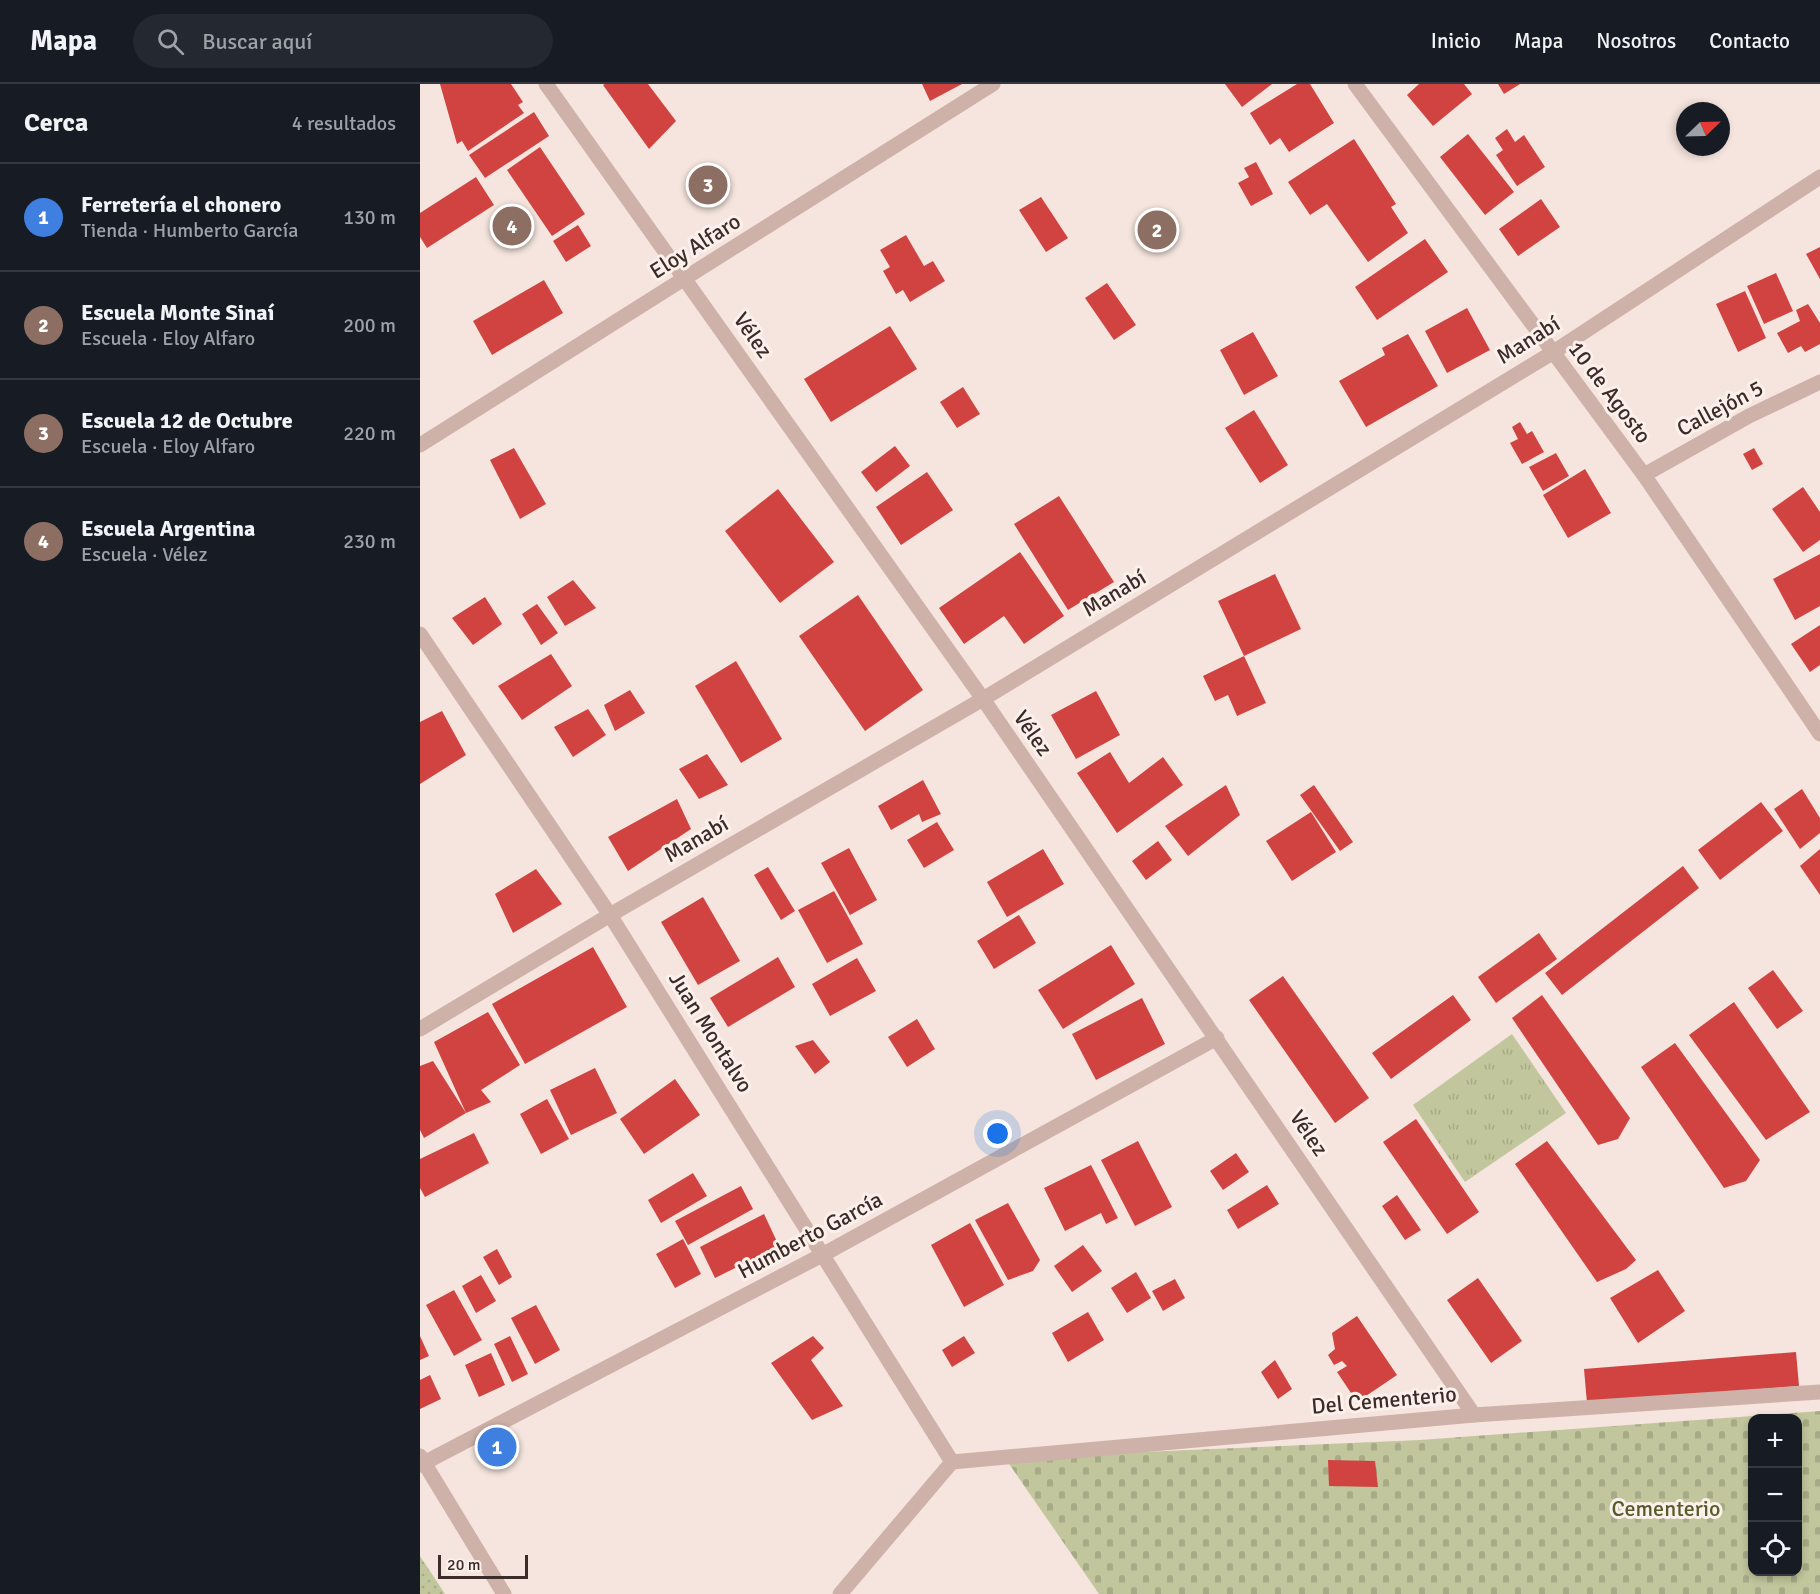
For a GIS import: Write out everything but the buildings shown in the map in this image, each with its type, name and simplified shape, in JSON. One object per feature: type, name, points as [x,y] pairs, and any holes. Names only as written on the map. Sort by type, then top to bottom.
[{"type":"street","name":"Vélez","points":[[546,84],[983,699],[1474,1414]]},
{"type":"street","name":"Eloy Alfaro","points":[[420,445],[993,84]]},
{"type":"street","name":"10 de Agosto","points":[[1355,84],[1644,475],[1820,734]]},
{"type":"street","name":"Manabí","points":[[420,1029],[610,915],[983,699],[1552,352],[1820,177]]},
{"type":"street","name":"Callejón 5","points":[[1644,475],[1749,416],[1820,382]]},
{"type":"street","name":"Juan Montalvo","points":[[420,634],[610,915],[952,1462]]},
{"type":"street","name":"Humberto García","points":[[421,1461],[824,1254],[1217,1038]]},
{"type":"street","name":"Del Cementerio","points":[[952,1462],[1474,1414],[1820,1392]]},
{"type":"street","points":[[421,1461],[504,1594]]},
{"type":"street","points":[[840,1594],[952,1462]]},
{"type":"green space","points":[[1512,1034],[1566,1113],[1465,1182],[1413,1105]]},
{"type":"green space","name":"Cementerio","points":[[1820,1411],[1820,1594],[1099,1594],[1005,1458],[1420,1440],[1748,1416],[1748,1576],[1802,1576],[1802,1414],[1779,1414]]},
{"type":"green space","points":[[420,1556],[445,1594],[420,1594]]},
{"type":"place","name":"Escuela 12 de Octubre","points":[[708,185]]},
{"type":"place","name":"Escuela Argentina","points":[[512,226]]},
{"type":"place","name":"Escuela Monte Sinaí","points":[[1157,230]]},
{"type":"place","name":"Ferretería el chonero","points":[[497,1447]]}]
